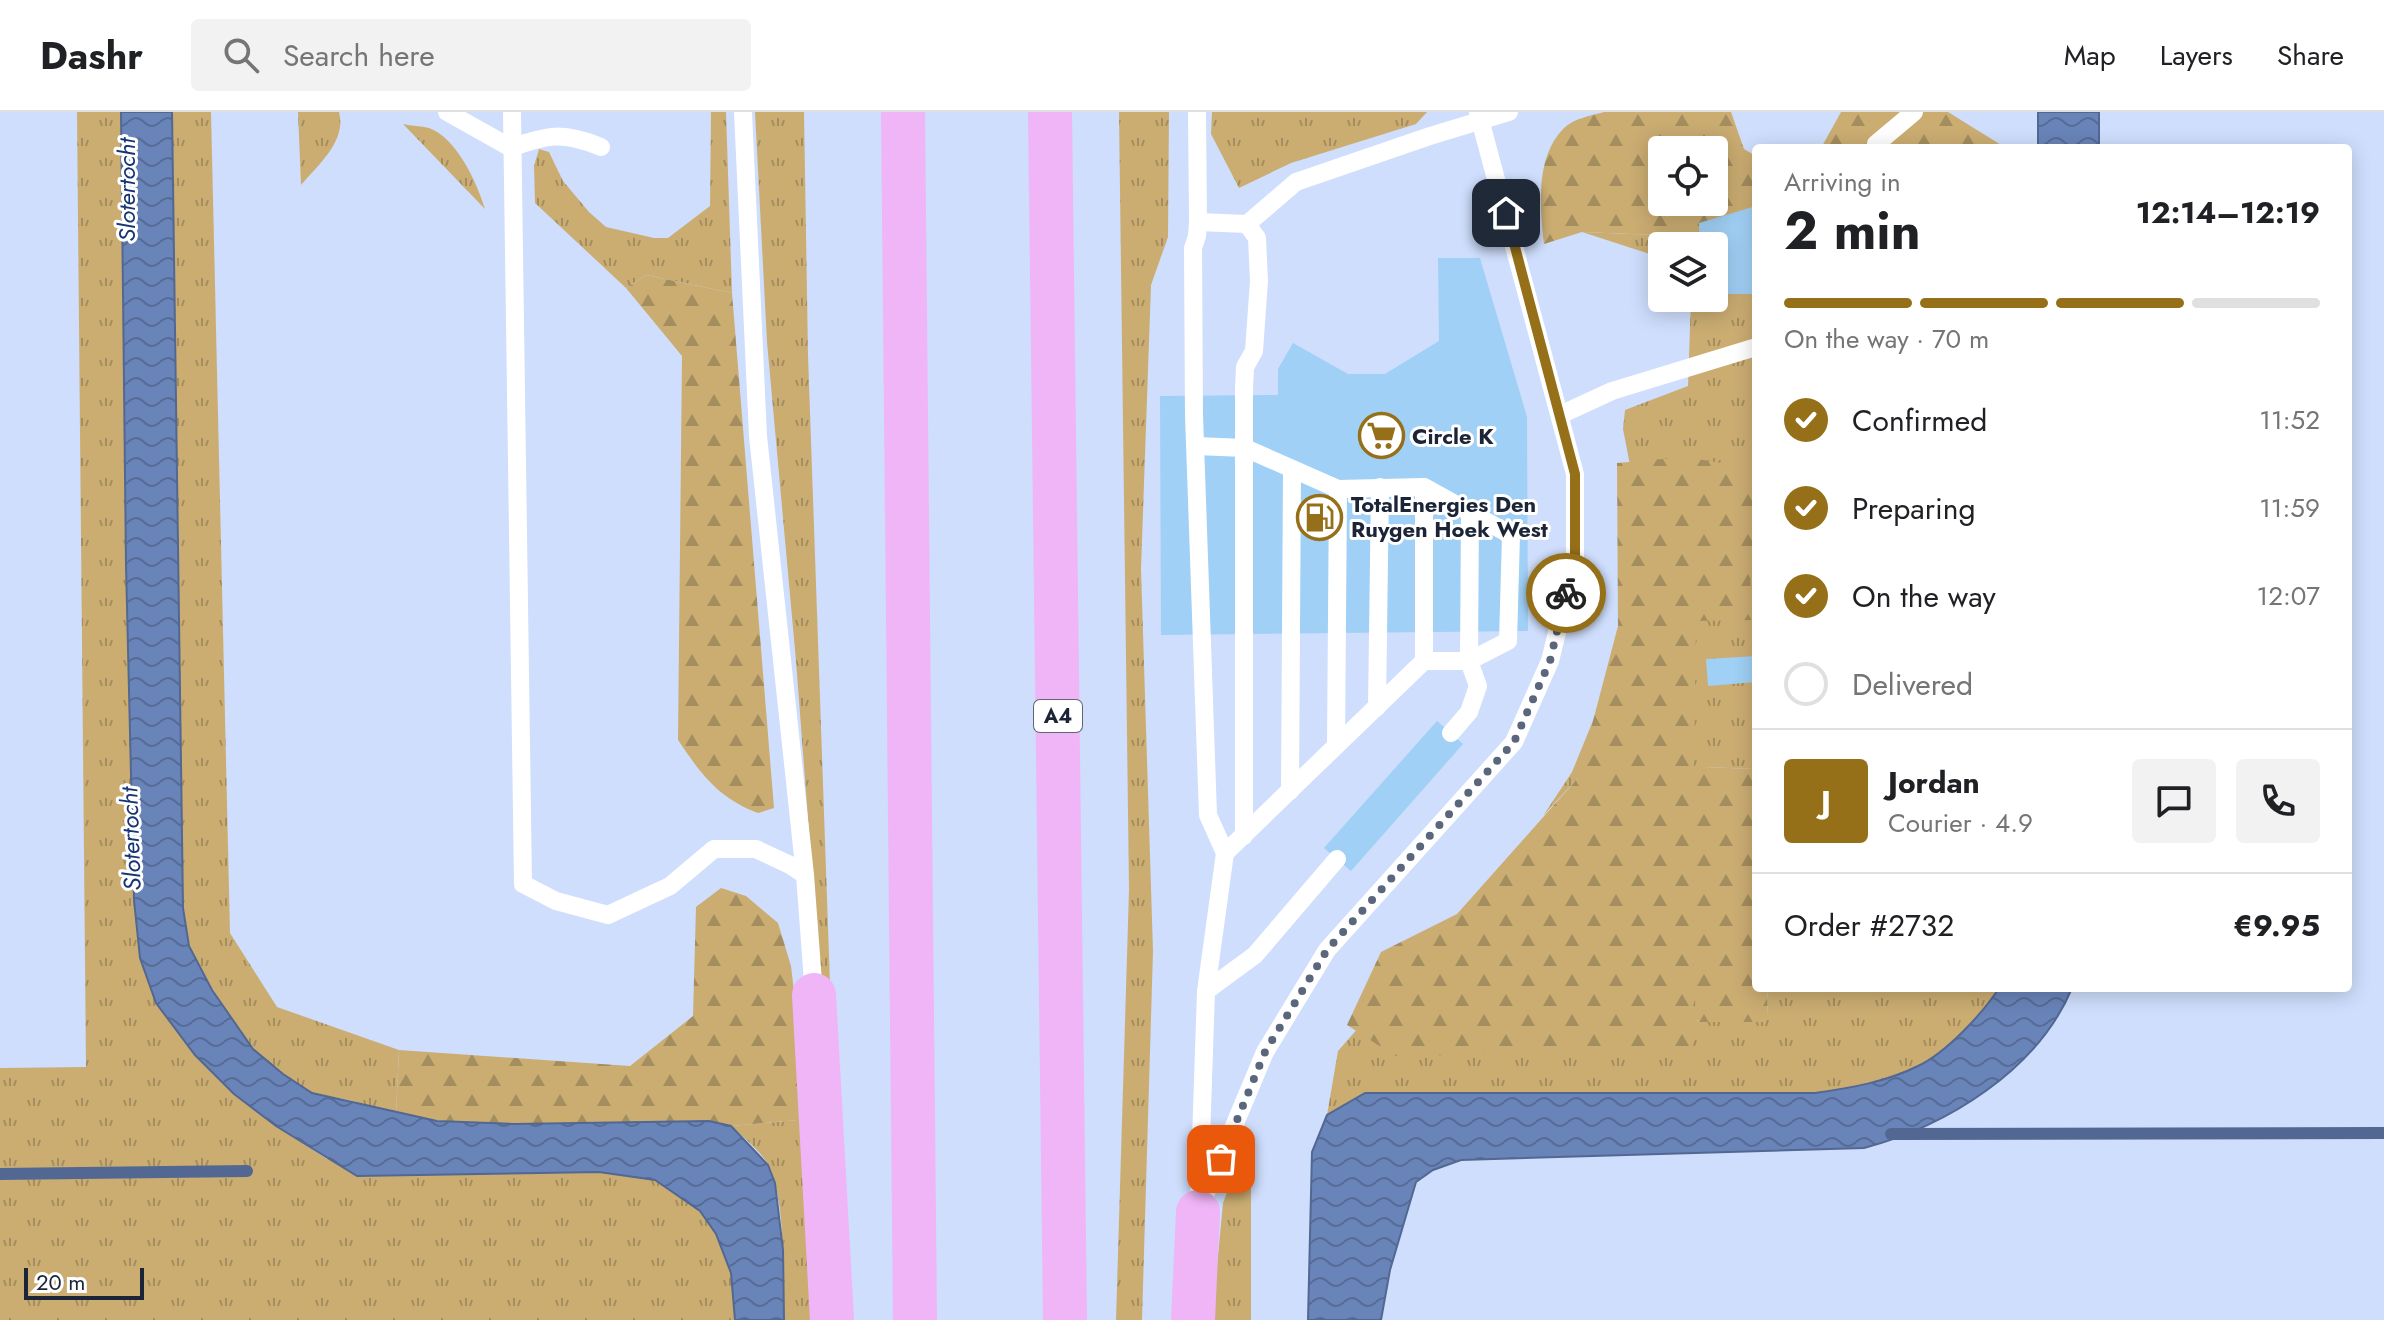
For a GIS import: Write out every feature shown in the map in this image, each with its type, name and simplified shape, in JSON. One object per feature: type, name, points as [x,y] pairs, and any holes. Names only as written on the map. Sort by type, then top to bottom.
[{"type":"highway","points":[[903,112],[915,1320]]},
{"type":"highway","name":"A4","points":[[1050,112],[1065,1320]]},
{"type":"highway","points":[[814,995],[832,1320]]},
{"type":"highway","points":[[1193,1320],[1198,1212]]},
{"type":"lane","points":[[447,112],[511,148],[538,138],[561,135],[601,147]]},
{"type":"lane","points":[[512,112],[523,884],[556,901],[608,915],[670,886],[714,849],[756,849],[805,875]]},
{"type":"lane","points":[[743,112],[758,436],[805,875],[814,995]]},
{"type":"lane","points":[[1197,112],[1198,222],[1193,248],[1196,446],[1208,815],[1225,853],[1206,991],[1198,1212]]},
{"type":"lane","points":[[1198,222],[1247,224],[1296,182],[1479,116],[1509,112]]},
{"type":"lane","points":[[1876,144],[1914,112]]},
{"type":"lane","points":[[1198,1212],[1265,1052],[1327,950],[1514,742],[1550,661],[1575,559],[1575,474],[1479,116]]},
{"type":"lane","points":[[1244,836],[1245,367],[1254,351],[1259,281],[1257,238],[1247,224]]},
{"type":"lane","points":[[1560,415],[1612,391],[1752,348]]},
{"type":"lane","points":[[1196,446],[1245,448],[1338,489],[1424,487],[1511,535],[1508,641],[1469,661],[1424,661],[1225,853]]},
{"type":"lane","points":[[1290,791],[1292,470]]},
{"type":"lane","points":[[1377,707],[1380,487]]},
{"type":"lane","points":[[1424,487],[1424,661]]},
{"type":"lane","points":[[1336,746],[1338,489]]},
{"type":"lane","points":[[1451,733],[1469,712],[1478,686],[1469,661],[1470,511]]},
{"type":"lane","points":[[1206,991],[1255,955],[1337,859]]},
{"type":"green space","points":[[77,112],[121,112],[126,565],[134,900],[156,1003],[195,1055],[234,1094],[327,1159],[599,1172],[654,1180],[700,1211],[716,1234],[731,1273],[735,1320],[0,1320],[0,1171],[110,1172],[0,1169],[0,1068],[86,1067]]},
{"type":"green space","points":[[172,112],[211,112],[230,933],[277,1007],[399,1050],[396,1114],[312,1093],[283,1074],[253,1049],[212,990],[189,946],[183,909]]},
{"type":"green space","points":[[298,112],[339,112],[340,123],[335,143],[301,185]]},
{"type":"green space","points":[[711,112],[726,112],[732,293],[646,275],[626,288],[535,203],[534,166],[539,149],[549,152],[563,181],[606,227],[654,238],[668,238],[710,206]]},
{"type":"green space","points":[[755,112],[804,112],[808,355],[838,1213],[796,661],[767,342]]},
{"type":"green space","points":[[1119,112],[1169,112],[1168,237],[1151,285],[1141,569],[1153,951],[1142,1320],[1116,1320],[1129,890]]},
{"type":"green space","points":[[1212,112],[1427,112],[1416,124],[1291,163],[1239,188],[1211,134]]},
{"type":"green space","points":[[1604,112],[1731,112],[1744,149],[1752,154],[1752,239],[1728,238],[1728,232],[1648,232],[1648,235],[1582,232],[1544,244],[1541,214],[1544,168],[1554,141],[1567,125]]},
{"type":"green space","points":[[1841,112],[1948,112],[2000,144],[1823,144]]},
{"type":"green space","points":[[403,124],[429,128],[448,141],[471,175],[485,209]]},
{"type":"green space","points":[[1582,232],[1648,235],[1648,253]]},
{"type":"green space","points":[[1728,238],[1752,239],[1752,769],[1704,767],[1696,1019],[1699,1022],[1762,1022],[1768,1015],[1767,992],[1996,992],[1963,1032],[1929,1060],[1893,1076],[1855,1086],[1815,1093],[1365,1093],[1327,1115],[1338,1051],[1585,770],[1543,816],[1572,772],[1606,689],[1625,622],[1635,491],[1623,429],[1625,410],[1688,386],[1691,312],[1728,312]]},
{"type":"green space","points":[[646,275],[732,293],[774,808],[758,813],[732,800],[712,784],[678,740],[682,356],[626,288]]},
{"type":"green space","points":[[1686,457],[1752,468],[1751,620],[1696,621],[1694,771],[1704,767],[1752,769],[1752,992],[1767,992],[1768,1016],[1762,1022],[1699,1022],[1696,1019],[1693,958],[1691,1052],[1395,1056],[1347,1025],[1381,952],[1457,914],[1578,778],[1618,626],[1617,463]]},
{"type":"green space","points":[[721,888],[746,896],[778,923],[791,966],[809,1119],[731,1126],[709,1121],[513,1125],[473,1124],[396,1114],[399,1050],[630,1066],[693,1016],[696,907]]},
{"type":"green space","points":[[809,1119],[812,1320],[784,1320],[782,1241],[774,1181],[761,1155],[731,1126]]},
{"type":"green space","points":[[1251,1130],[1251,1320],[1212,1320],[1223,1203]]},
{"type":"water","name":"Slotertocht","points":[[121,112],[172,112],[183,908],[189,946],[212,990],[253,1049],[312,1093],[437,1121],[514,1124],[709,1121],[731,1126],[768,1165],[775,1183],[783,1250],[784,1320],[735,1320],[731,1273],[716,1234],[700,1211],[655,1180],[599,1172],[357,1176],[276,1126],[234,1094],[195,1055],[156,1003],[140,958],[134,900],[126,565]]},
{"type":"water","points":[[2038,112],[2099,112],[2099,144],[2038,144]]},
{"type":"water","points":[[1996,992],[2070,992],[2057,1018],[2037,1044],[2013,1069],[1986,1090],[1927,1125],[1864,1148],[1461,1160],[1433,1170],[1416,1182],[1390,1270],[1381,1320],[1308,1320],[1312,1152],[1327,1115],[1365,1093],[1815,1093],[1868,1084],[1918,1066],[1940,1052],[1984,1009]]},
{"type":"building","points":[[1752,207],[1752,294],[1728,294],[1728,232],[1699,232],[1699,223]]},
{"type":"building","points":[[1438,258],[1480,258],[1527,417],[1528,631],[1161,635],[1160,396],[1278,395],[1278,369],[1293,343],[1348,374],[1385,374],[1439,341]]},
{"type":"building","points":[[1752,656],[1752,682],[1708,686],[1706,659]]},
{"type":"building","points":[[1437,721],[1463,744],[1351,871],[1324,848]]},
{"type":"waterway","points":[[1891,1134],[2384,1133]]},
{"type":"waterway","points":[[0,1174],[247,1171]]},
{"type":"way so far","points":[[1221,1159],[1265,1052],[1327,950],[1514,742],[1550,661],[1566,593]]},
{"type":"place","name":"Circle K","points":[[1381,436]]},
{"type":"place","name":"TotalEnergies Den Ruygen Hoek West","points":[[1320,517]]},
{"type":"route","points":[[1506,213],[1575,474],[1575,559],[1566,593]]}]
